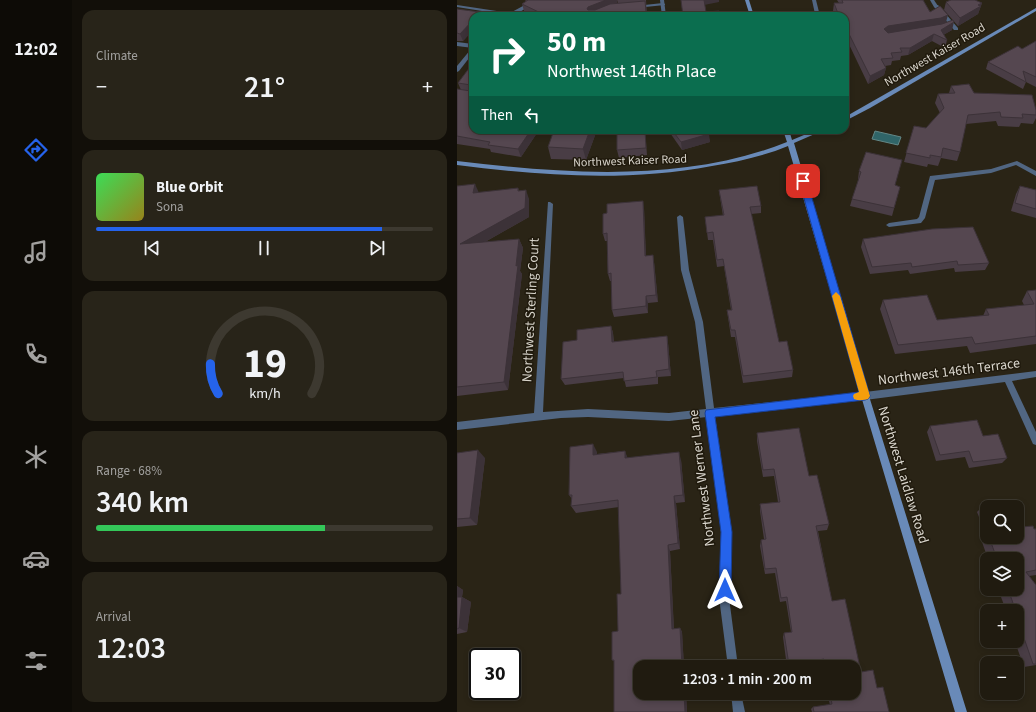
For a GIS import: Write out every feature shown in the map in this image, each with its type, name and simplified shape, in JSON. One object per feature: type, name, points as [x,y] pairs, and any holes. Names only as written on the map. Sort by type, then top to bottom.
[{"type":"main road","points":[[747,0],[751,12]]},
{"type":"main road","name":"Northwest Kaiser Road","points":[[849,116],[875,103],[1036,9]]},
{"type":"main road","name":"Northwest Laidlaw Road","points":[[787,134],[961,712]]},
{"type":"main road","name":"Northwest Kaiser Road","points":[[457,164],[505,170],[559,174],[667,172],[693,169],[768,152],[791,144],[812,134]]},
{"type":"street","points":[[516,12],[538,0]]},
{"type":"street","points":[[814,0],[818,12]]},
{"type":"street","points":[[932,0],[948,25],[956,29]]},
{"type":"street","points":[[625,8],[663,2],[664,12]]},
{"type":"street","points":[[457,6],[492,12]]},
{"type":"street","points":[[457,44],[469,46]]},
{"type":"street","points":[[457,70],[469,55]]},
{"type":"street","points":[[889,225],[919,221],[922,218],[932,178],[991,171],[1017,163],[1036,174]]},
{"type":"street","name":"Northwest Sterling Court","points":[[538,417],[549,204]]},
{"type":"street","name":"Northwest Werner Lane","points":[[680,216],[685,270],[699,322],[726,532],[725,606],[732,660]]},
{"type":"street","name":"Northwest 146th Terrace","points":[[457,426],[588,413],[669,417],[865,396],[1036,374]]},
{"type":"street","points":[[1007,378],[1036,441]]},
{"type":"street","points":[[737,700],[739,712]]},
{"type":"water","points":[[875,131],[901,137],[898,145],[872,139]]},
{"type":"building","points":[[528,0],[606,0],[588,7],[587,9],[595,10],[610,4],[645,1],[646,12],[539,12],[522,4]]},
{"type":"building","points":[[681,0],[704,0],[706,12],[682,12]]},
{"type":"building","points":[[842,0],[923,0],[930,12],[940,6],[948,15],[941,18],[888,26],[884,29],[888,33],[942,24],[953,20],[954,22],[941,30],[947,40],[934,34],[910,48],[900,48],[902,52],[891,53],[893,58],[881,59],[886,68],[870,76],[849,34],[849,12],[837,12],[834,3],[843,3]]},
{"type":"building","points":[[951,0],[975,0],[982,3],[978,5],[981,6],[960,18],[946,2]]},
{"type":"building","points":[[457,9],[480,12],[469,12],[469,24],[460,34],[457,33]]},
{"type":"building","points":[[1036,41],[1036,77],[1023,71],[1026,82],[988,62],[1018,46],[1022,49]]},
{"type":"building","points":[[469,68],[469,85],[458,83]]},
{"type":"building","points":[[969,84],[974,93],[1032,95],[1036,115],[1022,114],[1023,118],[1001,117],[1000,112],[968,115],[960,152],[943,148],[941,157],[930,155],[930,158],[906,153],[914,126],[926,128],[944,108],[938,94],[955,93],[951,86]]},
{"type":"building","points":[[457,89],[469,91],[469,134],[528,134],[518,149],[488,145],[490,142],[457,136]]},
{"type":"building","points":[[553,134],[589,134],[583,149],[548,147]]},
{"type":"building","points":[[617,134],[645,134],[646,148],[617,150]]},
{"type":"building","points":[[675,134],[709,134],[681,142]]},
{"type":"building","points":[[866,152],[902,160],[895,185],[900,187],[894,208],[852,199],[861,172],[859,171]]},
{"type":"building","points":[[475,184],[473,193],[518,188],[518,191],[526,190],[525,208],[460,244],[519,239],[516,266],[518,265],[504,382],[457,387],[457,186]]},
{"type":"building","points":[[757,186],[761,206],[750,207],[779,342],[787,341],[793,370],[743,376],[735,330],[731,330],[727,310],[732,310],[723,259],[717,260],[713,232],[707,233],[705,217],[724,215],[719,190]]},
{"type":"building","points":[[1020,186],[1036,190],[1036,209],[1015,203]]},
{"type":"building","points":[[643,201],[645,256],[653,255],[656,295],[646,296],[646,306],[612,310],[611,273],[608,274],[607,233],[603,234],[603,214],[607,213],[607,204]]},
{"type":"building","points":[[973,227],[989,263],[958,265],[957,261],[912,267],[911,263],[872,267],[863,239],[932,229]]},
{"type":"building","points":[[1036,290],[1036,336],[975,344],[972,337],[898,345],[883,300],[927,295],[937,320],[989,315],[986,309],[1034,304],[1027,291]]},
{"type":"building","points":[[611,326],[612,342],[667,336],[669,369],[656,371],[657,377],[624,381],[623,372],[561,379],[563,342],[577,340],[577,330]]},
{"type":"building","points":[[977,420],[983,436],[998,434],[1007,458],[973,462],[969,451],[940,455],[930,426]]},
{"type":"building","points":[[799,428],[809,476],[817,475],[829,524],[816,526],[832,601],[845,599],[858,660],[788,660],[784,633],[792,632],[787,597],[781,598],[776,568],[765,569],[761,540],[766,539],[760,504],[780,502],[774,469],[763,470],[757,433]]},
{"type":"building","points":[[593,444],[593,455],[625,451],[625,458],[679,452],[683,495],[674,496],[678,543],[668,545],[672,629],[680,628],[682,660],[633,660],[633,700],[684,700],[685,712],[614,712],[614,660],[612,660],[612,632],[618,631],[617,594],[621,594],[618,500],[571,506],[572,495],[569,495],[570,447]]},
{"type":"building","points":[[478,450],[470,518],[457,519],[457,453]]},
{"type":"building","points":[[1033,526],[1034,529],[1036,529],[1036,570],[1026,572],[1036,585],[1036,664],[1033,664],[1024,638],[1024,604],[1008,604],[1013,603],[1010,596],[1024,596],[1024,552],[994,552],[992,544],[1024,544],[1024,527]]},
{"type":"building","points":[[457,597],[462,597],[459,628],[457,629]]},
{"type":"building","points":[[873,670],[877,688],[883,687],[889,712],[814,712],[813,707],[832,704],[831,700],[861,700],[861,672]]},
{"type":"slow traffic","points":[[836,296],[865,396],[858,396]]},
{"type":"route","points":[[725,590],[726,532],[710,413],[865,396],[803,181]]}]
